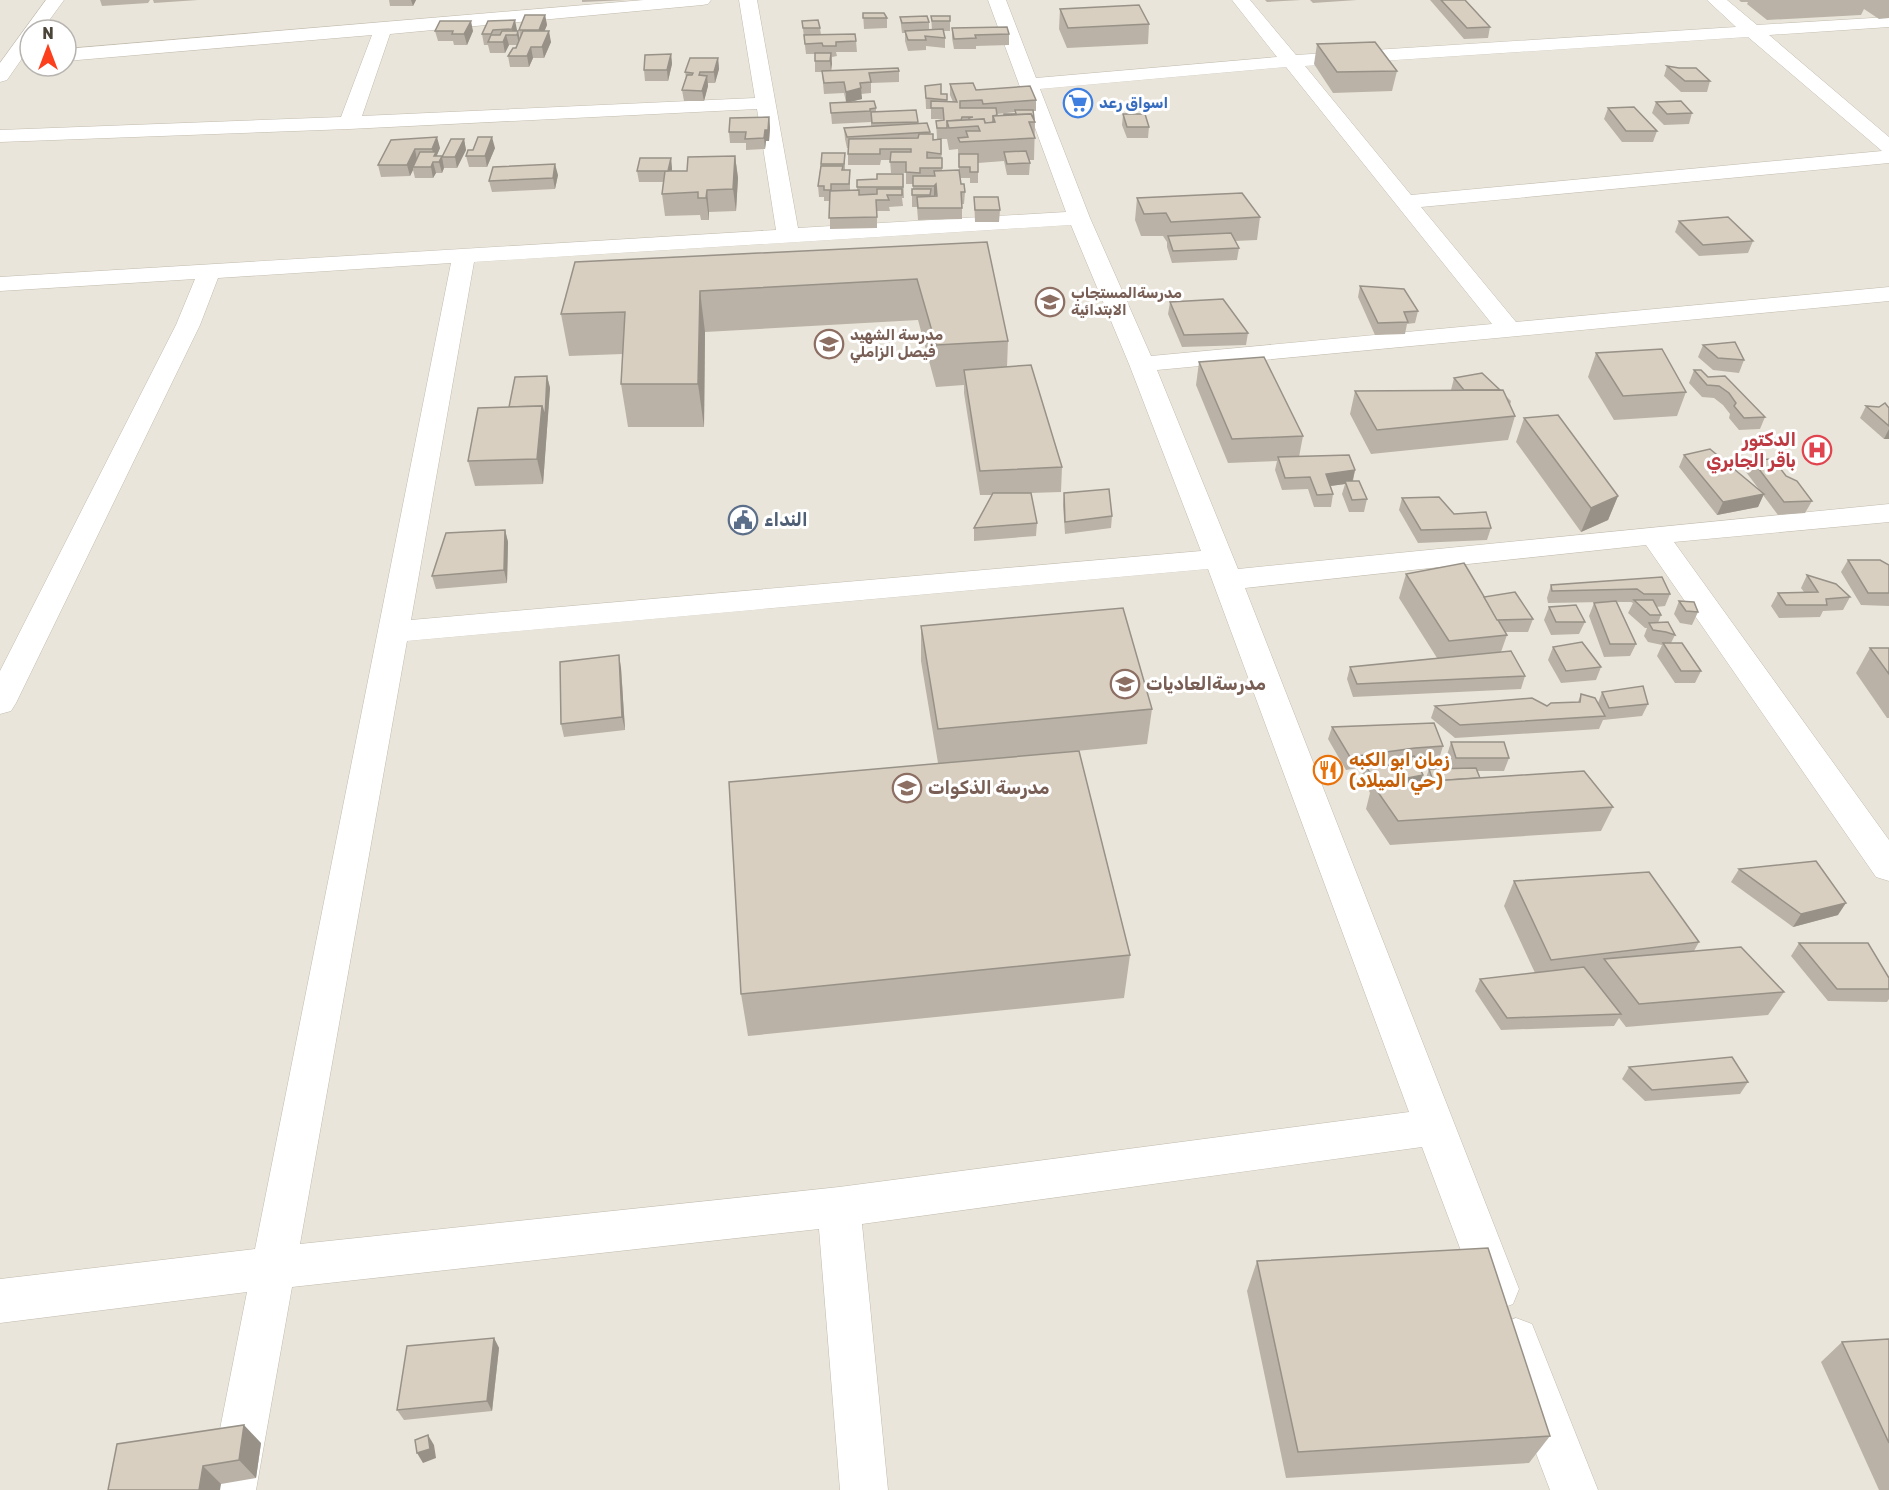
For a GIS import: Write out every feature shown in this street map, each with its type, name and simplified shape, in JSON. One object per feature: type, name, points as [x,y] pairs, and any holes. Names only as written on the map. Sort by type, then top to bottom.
[{"type":"street","points":[[41,18],[54,0]]},
{"type":"street","points":[[78,54],[702,0]]},
{"type":"street","points":[[748,0],[788,236]]},
{"type":"street","points":[[997,0],[1078,218],[1142,364],[1223,569],[1574,1490]]},
{"type":"street","points":[[1241,0],[1510,330]]},
{"type":"street","points":[[1716,0],[1889,147]]},
{"type":"street","points":[[1028,84],[1292,61],[1889,22]]},
{"type":"street","points":[[349,123],[383,29]]},
{"type":"street","points":[[0,76],[18,61]]},
{"type":"street","points":[[0,136],[349,123],[765,103]]},
{"type":"street","points":[[1406,202],[1889,157]]},
{"type":"street","points":[[0,284],[1078,218]]},
{"type":"street","points":[[232,1490],[464,256]]},
{"type":"street","points":[[0,703],[182,335],[209,272]]},
{"type":"street","points":[[1142,364],[1889,294]]},
{"type":"street","points":[[394,632],[1654,535],[1889,513]]},
{"type":"street","points":[[1654,535],[1889,867]]},
{"type":"street","points":[[0,1301],[275,1268],[840,1206],[1435,1127]]},
{"type":"street","points":[[840,1206],[864,1490]]},
{"type":"shaded area","points":[[0,0],[1889,0],[1889,1490],[0,1490]]},
{"type":"building","points":[[1441,0],[1465,0],[1490,27],[1467,28]]},
{"type":"building","points":[[1139,5],[1149,24],[1068,28],[1060,9]]},
{"type":"building","points":[[863,13],[884,13],[887,18],[863,18]]},
{"type":"building","points":[[525,15],[545,15],[539,30],[519,30]]},
{"type":"building","points":[[927,16],[929,22],[902,23],[900,17]]},
{"type":"building","points":[[931,16],[950,16],[950,21],[932,21]]},
{"type":"building","points":[[515,20],[512,29],[493,30],[491,34],[482,34],[488,21]]},
{"type":"building","points":[[818,20],[820,28],[803,28],[802,21]]},
{"type":"building","points":[[440,21],[471,21],[464,34],[452,34],[453,31],[435,31]]},
{"type":"building","points":[[1007,27],[1009,34],[975,35],[976,38],[954,39],[952,28]]},
{"type":"building","points":[[943,29],[945,38],[925,36],[926,40],[908,40],[905,31]]},
{"type":"building","points":[[502,31],[518,31],[517,35],[506,35],[503,42],[488,42],[491,35],[500,35]]},
{"type":"building","points":[[523,31],[549,31],[542,47],[531,47],[527,56],[508,56],[513,48],[516,48]]},
{"type":"building","points":[[855,34],[856,41],[836,42],[836,46],[823,46],[822,43],[805,44],[804,35]]},
{"type":"building","points":[[1375,42],[1397,71],[1337,72],[1317,44]]},
{"type":"building","points":[[815,53],[831,53],[830,61],[815,61]]},
{"type":"building","points":[[671,54],[667,70],[644,70],[645,55]]},
{"type":"building","points":[[690,58],[718,58],[714,72],[700,72],[699,75],[707,76],[702,91],[682,90],[687,75],[693,73],[685,72]]},
{"type":"building","points":[[1667,66],[1696,68],[1710,81],[1685,81]]},
{"type":"building","points":[[898,68],[899,71],[869,73],[871,82],[860,83],[861,88],[846,92],[844,82],[824,83],[822,71]]},
{"type":"building","points":[[973,83],[976,90],[1030,86],[1036,100],[983,104],[982,100],[960,101],[960,108],[996,108],[997,115],[993,116],[993,123],[985,123],[984,119],[969,120],[973,117],[962,117],[961,120],[947,121],[947,128],[937,128],[936,121],[944,120],[943,108],[931,108],[931,101],[957,102],[950,84]]},
{"type":"building","points":[[941,84],[941,94],[947,94],[947,100],[926,98],[925,86]]},
{"type":"building","points":[[874,101],[876,108],[870,111],[831,113],[830,103]]},
{"type":"building","points":[[1681,101],[1692,113],[1667,114],[1656,102]]},
{"type":"building","points":[[1634,107],[1657,131],[1626,131],[1608,108]]},
{"type":"building","points":[[916,110],[918,122],[872,123],[871,112]]},
{"type":"building","points":[[1015,110],[1033,110],[1034,118],[1031,114],[1004,115],[1016,114]]},
{"type":"building","points":[[1031,114],[1035,122],[1029,122],[1035,138],[960,142],[958,138],[968,137],[966,131],[980,131],[978,126],[949,128],[947,121],[984,119],[985,123],[995,122],[993,116]]},
{"type":"building","points":[[1123,114],[1145,114],[1149,127],[1127,127]]},
{"type":"building","points":[[769,117],[768,130],[765,130],[764,138],[745,139],[746,132],[729,132],[730,118]]},
{"type":"building","points":[[927,123],[930,132],[847,137],[844,128]]},
{"type":"building","points":[[919,134],[933,134],[933,140],[941,139],[941,154],[927,152],[927,158],[942,158],[942,168],[920,168],[920,173],[906,172],[906,162],[890,162],[891,152],[911,152],[911,149],[880,149],[880,154],[848,154],[849,139],[918,138]]},
{"type":"building","points":[[437,137],[432,149],[415,149],[407,165],[378,165],[391,140]]},
{"type":"building","points":[[478,137],[492,137],[485,156],[466,156],[468,150],[473,150]]},
{"type":"building","points":[[451,139],[464,139],[455,157],[442,157]]},
{"type":"building","points":[[1026,151],[1030,163],[1007,164],[1004,152]]},
{"type":"building","points":[[420,152],[436,152],[434,156],[442,156],[439,162],[433,162],[431,167],[413,167]]},
{"type":"building","points":[[822,153],[845,153],[844,164],[821,164]]},
{"type":"building","points":[[959,154],[978,154],[978,172],[970,172],[970,167],[959,167]]},
{"type":"building","points":[[735,156],[733,189],[707,190],[706,198],[698,198],[698,192],[662,194],[665,171],[687,171],[688,157]]},
{"type":"building","points":[[640,158],[671,158],[668,171],[637,171]]},
{"type":"building","points":[[555,164],[553,178],[489,181],[493,167]]},
{"type":"building","points":[[821,166],[843,166],[842,170],[850,170],[849,184],[831,184],[831,190],[824,190],[824,186],[818,186]]},
{"type":"building","points":[[959,170],[965,192],[961,192],[962,208],[918,208],[917,197],[937,196],[936,184],[934,186],[913,186],[913,176],[935,176],[934,171]]},
{"type":"building","points":[[877,174],[903,174],[903,187],[857,187],[857,180],[877,179]]},
{"type":"building","points":[[877,189],[902,189],[902,195],[887,195],[889,200],[876,200],[877,217],[829,218],[830,191],[859,190],[859,195],[877,194]]},
{"type":"building","points":[[912,189],[931,189],[930,195],[912,195]]},
{"type":"building","points":[[1242,193],[1260,217],[1171,222],[1166,213],[1144,214],[1137,198]]},
{"type":"building","points":[[974,197],[998,197],[1000,210],[975,210]]},
{"type":"building","points":[[1728,217],[1753,241],[1703,245],[1679,221]]},
{"type":"building","points":[[1231,233],[1239,248],[1173,251],[1168,236]]},
{"type":"building","points":[[987,242],[1008,341],[936,345],[917,279],[700,291],[698,384],[621,384],[625,312],[561,314],[575,262]]},
{"type":"building","points":[[1360,286],[1404,289],[1418,311],[1404,312],[1408,322],[1378,323]]},
{"type":"building","points":[[1223,299],[1248,333],[1184,335],[1170,302]]},
{"type":"building","points":[[1735,342],[1744,360],[1718,358],[1703,345]]},
{"type":"building","points":[[1662,349],[1686,392],[1623,396],[1596,353]]},
{"type":"building","points":[[1264,357],[1303,436],[1232,439],[1199,362]]},
{"type":"building","points":[[1031,365],[1062,467],[980,471],[964,370]]},
{"type":"building","points":[[1694,370],[1701,370],[1708,377],[1725,376],[1765,417],[1744,418],[1734,406],[1736,403],[1729,393],[1719,386],[1707,385]]},
{"type":"building","points":[[1482,373],[1500,390],[1464,390],[1454,378]]},
{"type":"building","points":[[547,376],[545,417],[542,406],[509,407],[515,377]]},
{"type":"building","points":[[1503,390],[1515,416],[1377,430],[1355,391]]},
{"type":"building","points":[[1885,403],[1889,408],[1889,426],[1866,406],[1879,407]]},
{"type":"building","points":[[542,406],[537,459],[468,461],[478,408]]},
{"type":"building","points":[[1558,415],[1618,496],[1591,508],[1524,418]]},
{"type":"building","points":[[1710,449],[1764,494],[1723,502],[1684,455]]},
{"type":"building","points":[[1349,455],[1355,470],[1326,474],[1333,494],[1317,495],[1310,477],[1285,478],[1278,457]]},
{"type":"building","points":[[1773,459],[1786,476],[1797,481],[1812,501],[1784,502],[1752,460]]},
{"type":"building","points":[[1345,481],[1359,481],[1367,499],[1352,500]]},
{"type":"building","points":[[1109,489],[1112,516],[1065,522],[1064,493]]},
{"type":"building","points":[[993,493],[1031,493],[1037,523],[974,528]]},
{"type":"building","points":[[1439,497],[1454,514],[1486,512],[1491,528],[1421,530],[1402,498]]},
{"type":"building","points":[[505,530],[504,570],[432,576],[446,533]]},
{"type":"building","points":[[1848,560],[1880,560],[1889,565],[1889,593],[1868,593]]},
{"type":"building","points":[[1464,563],[1507,635],[1449,641],[1406,574]]},
{"type":"building","points":[[1807,575],[1836,584],[1850,597],[1826,599],[1827,605],[1786,605],[1778,593],[1818,592]]},
{"type":"building","points":[[1662,577],[1670,594],[1644,594],[1637,589],[1552,591],[1551,585]]},
{"type":"building","points":[[1515,592],[1533,619],[1497,620],[1484,597]]},
{"type":"building","points":[[1634,600],[1653,600],[1661,615],[1650,615]]},
{"type":"building","points":[[1616,601],[1636,644],[1610,644],[1594,603]]},
{"type":"building","points":[[1679,601],[1694,602],[1698,612],[1686,611]]},
{"type":"building","points":[[1576,605],[1585,622],[1556,622],[1549,607]]},
{"type":"building","points":[[1123,608],[1152,709],[938,729],[921,626]]},
{"type":"building","points":[[1668,622],[1675,635],[1653,630],[1649,623]]},
{"type":"building","points":[[1582,642],[1601,667],[1566,671],[1553,647]]},
{"type":"building","points":[[1663,643],[1682,643],[1701,671],[1681,671]]},
{"type":"building","points":[[1870,648],[1889,648],[1889,674]]},
{"type":"building","points":[[1511,651],[1525,676],[1357,684],[1350,667]]},
{"type":"building","points":[[619,655],[622,717],[561,724],[560,662]]},
{"type":"building","points":[[1643,686],[1648,704],[1609,708],[1602,692]]},
{"type":"building","points":[[1581,694],[1595,698],[1605,716],[1460,725],[1435,706],[1532,698],[1547,706],[1551,703],[1580,702]]},
{"type":"building","points":[[1434,723],[1443,746],[1350,757],[1332,727]]},
{"type":"building","points":[[1451,742],[1504,742],[1509,758],[1456,758]]},
{"type":"building","points":[[1079,751],[1130,955],[741,994],[729,782]]},
{"type":"building","points":[[1414,756],[1423,775],[1376,784],[1365,764],[1390,765]]},
{"type":"building","points":[[1476,768],[1480,778],[1433,781],[1429,769]]},
{"type":"building","points":[[1584,771],[1613,807],[1398,821],[1373,785]]},
{"type":"building","points":[[1816,861],[1846,903],[1801,914],[1739,869]]},
{"type":"building","points":[[1649,872],[1699,942],[1551,960],[1514,881]]},
{"type":"building","points":[[1799,943],[1868,943],[1889,978],[1889,989],[1837,989]]},
{"type":"building","points":[[1741,947],[1784,992],[1639,1004],[1604,959]]},
{"type":"building","points":[[1584,967],[1621,1014],[1507,1018],[1480,979]]},
{"type":"building","points":[[1732,1057],[1748,1082],[1652,1090],[1629,1067]]},
{"type":"building","points":[[1488,1248],[1550,1436],[1298,1452],[1257,1261]]},
{"type":"building","points":[[494,1338],[487,1401],[397,1410],[407,1346]]},
{"type":"building","points":[[1889,1339],[1889,1443],[1842,1342]]},
{"type":"building","points":[[244,1425],[239,1460],[203,1466],[199,1490],[108,1490],[117,1444]]},
{"type":"building","points":[[428,1435],[430,1449],[417,1453],[415,1440]]},
{"type":"place","name":"اسواق رعد","points":[[1078,103]]},
{"type":"place","name":"مدرسةالمستجاب الابتدائية","points":[[1050,302]]},
{"type":"place","name":"مدرسة الشهيد فيصل الزاملي","points":[[829,344]]},
{"type":"place","name":"الدكتور باقر الجابري","points":[[1817,450]]},
{"type":"place","name":"النداء","points":[[743,520]]},
{"type":"place","name":"مدرسةالعاديات","points":[[1125,684]]},
{"type":"place","name":"زمان ابو الكبه (حي الميلاد)","points":[[1328,770]]},
{"type":"place","name":"مدرسة الذكوات","points":[[907,788]]}]
